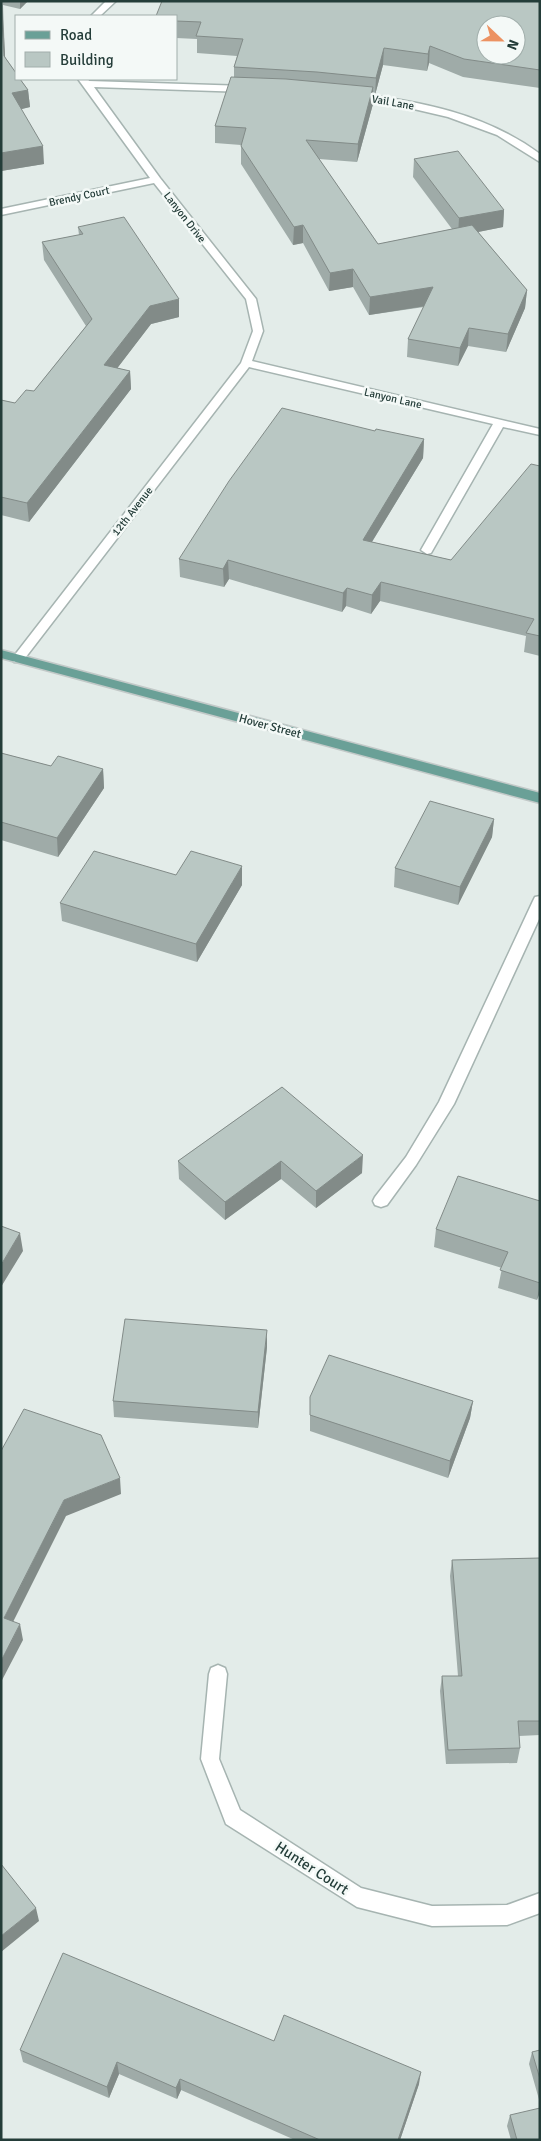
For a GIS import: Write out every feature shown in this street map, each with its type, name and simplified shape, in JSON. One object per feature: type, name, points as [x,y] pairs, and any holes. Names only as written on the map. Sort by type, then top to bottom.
[{"type":"main road","name":"Hover Street","points":[[1,654],[540,798]]},
{"type":"street","points":[[96,15],[112,1]]},
{"type":"street","points":[[84,81],[257,90]]},
{"type":"street","name":"Lanyon Drive","points":[[84,81],[156,180],[250,299],[258,331],[246,363]]},
{"type":"street","name":"Vail Lane","points":[[340,96],[377,98],[441,111],[496,131],[530,150],[540,159]]},
{"type":"street","name":"Brendy Court","points":[[1,212],[156,180]]},
{"type":"street","name":"Lanyon Lane","points":[[246,363],[540,432]]},
{"type":"street","name":"12th Avenue","points":[[18,659],[246,363]]},
{"type":"street","points":[[427,550],[500,423]]},
{"type":"street","points":[[381,1201],[411,1161],[446,1104],[540,901]]},
{"type":"street","name":"Hunter Court","points":[[218,1674],[210,1759],[233,1817],[357,1897],[432,1916],[508,1915],[540,1903]]},
{"type":"building","points":[[1,1],[4,56],[15,72],[15,80],[21,80],[28,90],[12,93],[43,146],[1,153]]},
{"type":"building","points":[[162,1],[540,1],[540,70],[505,65],[526,65],[526,15],[476,15],[476,61],[464,59],[430,46],[428,54],[384,48],[376,78],[234,67],[243,39],[196,36],[201,22],[178,21],[178,15],[156,15]]},
{"type":"building","points":[[231,77],[286,79],[373,87],[358,144],[306,140],[378,244],[472,225],[527,290],[508,334],[469,328],[460,348],[408,339],[433,287],[370,297],[353,269],[330,273],[303,225],[294,227],[241,146],[246,128],[215,126]]},
{"type":"building","points":[[458,151],[504,210],[459,218],[414,159]]},
{"type":"building","points":[[124,217],[179,299],[150,306],[104,365],[130,371],[27,503],[1,497],[1,400],[15,403],[26,390],[34,391],[92,319],[42,242],[83,234],[78,227]]},
{"type":"building","points":[[282,408],[375,431],[376,429],[424,439],[363,540],[451,560],[531,464],[540,466],[540,636],[526,633],[534,619],[381,582],[372,595],[347,588],[343,593],[228,560],[223,569],[179,559],[229,481]]},
{"type":"building","points":[[1,753],[51,766],[58,756],[103,769],[57,838],[1,822]]},
{"type":"building","points":[[430,801],[494,819],[460,887],[395,868]]},
{"type":"building","points":[[94,851],[176,875],[191,851],[242,866],[196,944],[60,903]]},
{"type":"building","points":[[282,1087],[363,1155],[316,1191],[281,1161],[225,1202],[178,1161]]},
{"type":"building","points":[[458,1176],[540,1201],[540,1283],[500,1270],[508,1252],[436,1229]]},
{"type":"building","points":[[1,1226],[20,1233],[1,1265]]},
{"type":"building","points":[[125,1319],[267,1330],[258,1412],[113,1401]]},
{"type":"building","points":[[329,1355],[473,1401],[450,1461],[310,1415],[310,1397]]},
{"type":"building","points":[[24,1409],[101,1435],[120,1478],[64,1500],[4,1618],[20,1624],[1,1661],[1,1451]]},
{"type":"building","points":[[540,1558],[540,1721],[518,1721],[520,1748],[448,1750],[442,1676],[462,1676],[452,1560]]},
{"type":"building","points":[[1,1864],[36,1908],[1,1936]]},
{"type":"building","points":[[63,1953],[274,2041],[284,2015],[421,2072],[398,2140],[320,2140],[180,2079],[176,2088],[117,2062],[107,2087],[20,2050]]},
{"type":"building","points":[[540,2050],[540,2079],[532,2052]]},
{"type":"building","points":[[540,2108],[540,2140],[517,2140],[510,2115]]}]
